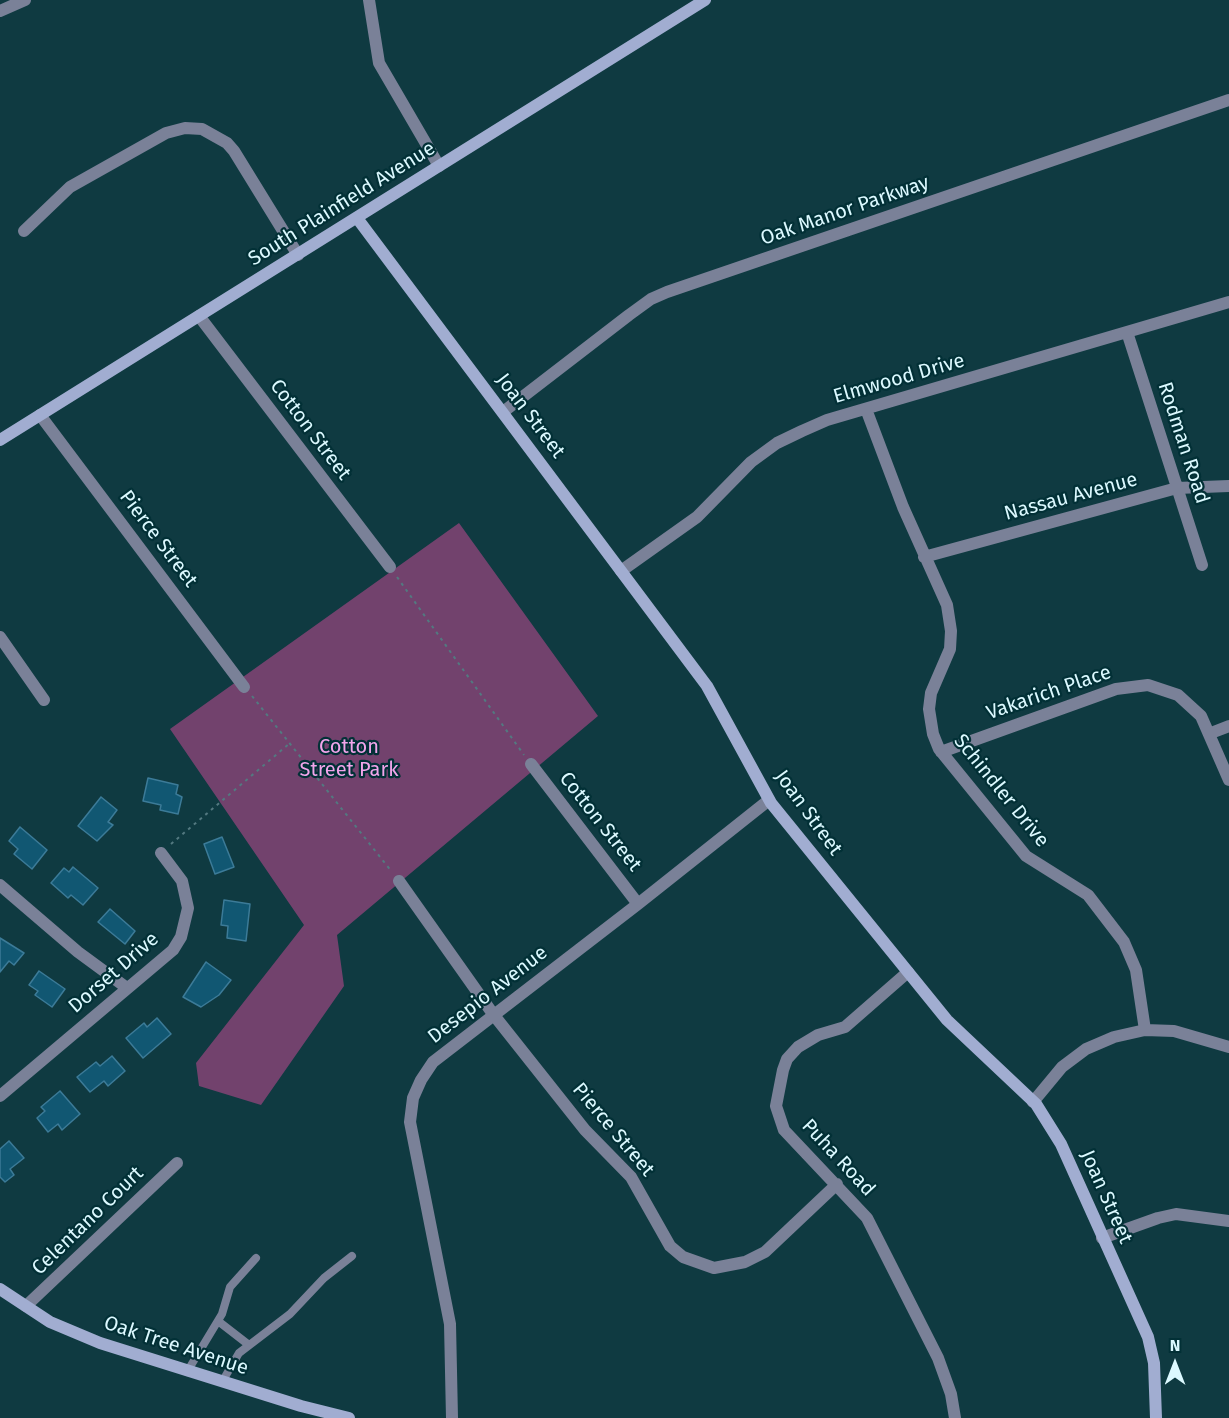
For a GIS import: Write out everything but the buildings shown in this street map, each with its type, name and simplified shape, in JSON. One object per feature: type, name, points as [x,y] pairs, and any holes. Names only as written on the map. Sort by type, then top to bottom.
[{"type":"street","points":[[0,11],[25,0]]},
{"type":"street","points":[[369,0],[379,63],[439,166]]},
{"type":"street","name":"South Plainfield Avenue","points":[[0,440],[705,0]]},
{"type":"street","name":"Oak Manor Parkway","points":[[502,412],[651,299],[667,292],[1229,100]]},
{"type":"street","points":[[24,231],[70,187],[166,133],[185,128],[202,129],[213,133],[234,151],[298,255]]},
{"type":"street","name":"Joan Street","points":[[357,218],[707,686],[769,800],[947,1020],[1033,1102],[1061,1144],[1148,1338],[1154,1363],[1156,1418]]},
{"type":"street","name":"Elmwood Drive","points":[[621,571],[697,517],[751,462],[777,443],[827,420],[1229,302]]},
{"type":"street","name":"Cotton Street","points":[[199,316],[390,567]]},
{"type":"street","name":"Rodman Road","points":[[1128,332],[1202,566]]},
{"type":"street","name":"Schindler Drive","points":[[866,408],[924,557],[947,605],[951,622],[950,649],[932,693],[930,709],[933,734],[941,752],[1026,856],[1088,895],[1105,916],[1132,957],[1145,1030]]},
{"type":"street","name":"Pierce Street","points":[[40,415],[244,687]]},
{"type":"street","name":"Nassau Avenue","points":[[924,557],[1177,488],[1229,486]]},
{"type":"street","points":[[0,637],[44,700]]},
{"type":"street","name":"Vakarich Place","points":[[941,752],[1132,685],[1148,685],[1178,695],[1201,716],[1211,733],[1229,780]]},
{"type":"street","points":[[1211,733],[1229,726]]},
{"type":"street","name":"Cotton Street","points":[[531,764],[639,904]]},
{"type":"street","name":"Desepio Avenue","points":[[452,1418],[450,1324],[410,1122],[413,1098],[433,1062],[639,904],[769,800]]},
{"type":"street","name":"Dorset Drive","points":[[0,1096],[172,950],[186,923],[188,908],[182,881],[161,853]]},
{"type":"street","name":"Pierce Street","points":[[399,881],[493,1014],[585,1130],[631,1177],[670,1246],[683,1257],[714,1268],[746,1262],[765,1252],[837,1184]]},
{"type":"street","points":[[0,885],[78,952],[127,988]]},
{"type":"street","name":"Puha Road","points":[[908,972],[845,1027],[818,1035],[798,1047],[787,1059],[776,1106],[784,1130],[867,1218],[945,1376],[955,1418]]},
{"type":"street","points":[[1033,1102],[1051,1077],[1086,1049],[1114,1037],[1145,1030],[1187,1033],[1229,1047]]},
{"type":"street","name":"Celentano Court","points":[[26,1306],[177,1163]]},
{"type":"street","points":[[1102,1238],[1176,1214],[1229,1221]]},
{"type":"street","name":"Oak Tree Avenue","points":[[0,1289],[50,1322],[100,1343],[222,1382],[349,1418]]},
{"type":"lane","points":[[222,1382],[239,1353],[290,1314],[324,1278],[352,1256]]},
{"type":"lane","points":[[187,1371],[218,1321],[230,1287],[256,1258]]},
{"type":"lane","points":[[218,1321],[249,1345]]},
{"type":"path","points":[[390,567],[531,764]]},
{"type":"path","points":[[244,687],[399,881]]},
{"type":"path","points":[[161,853],[290,743]]},
{"type":"green space","name":"Cotton Street Park","points":[[459,523],[598,716],[337,935],[344,986],[261,1105],[199,1086],[196,1063],[304,925],[170,729]]}]
